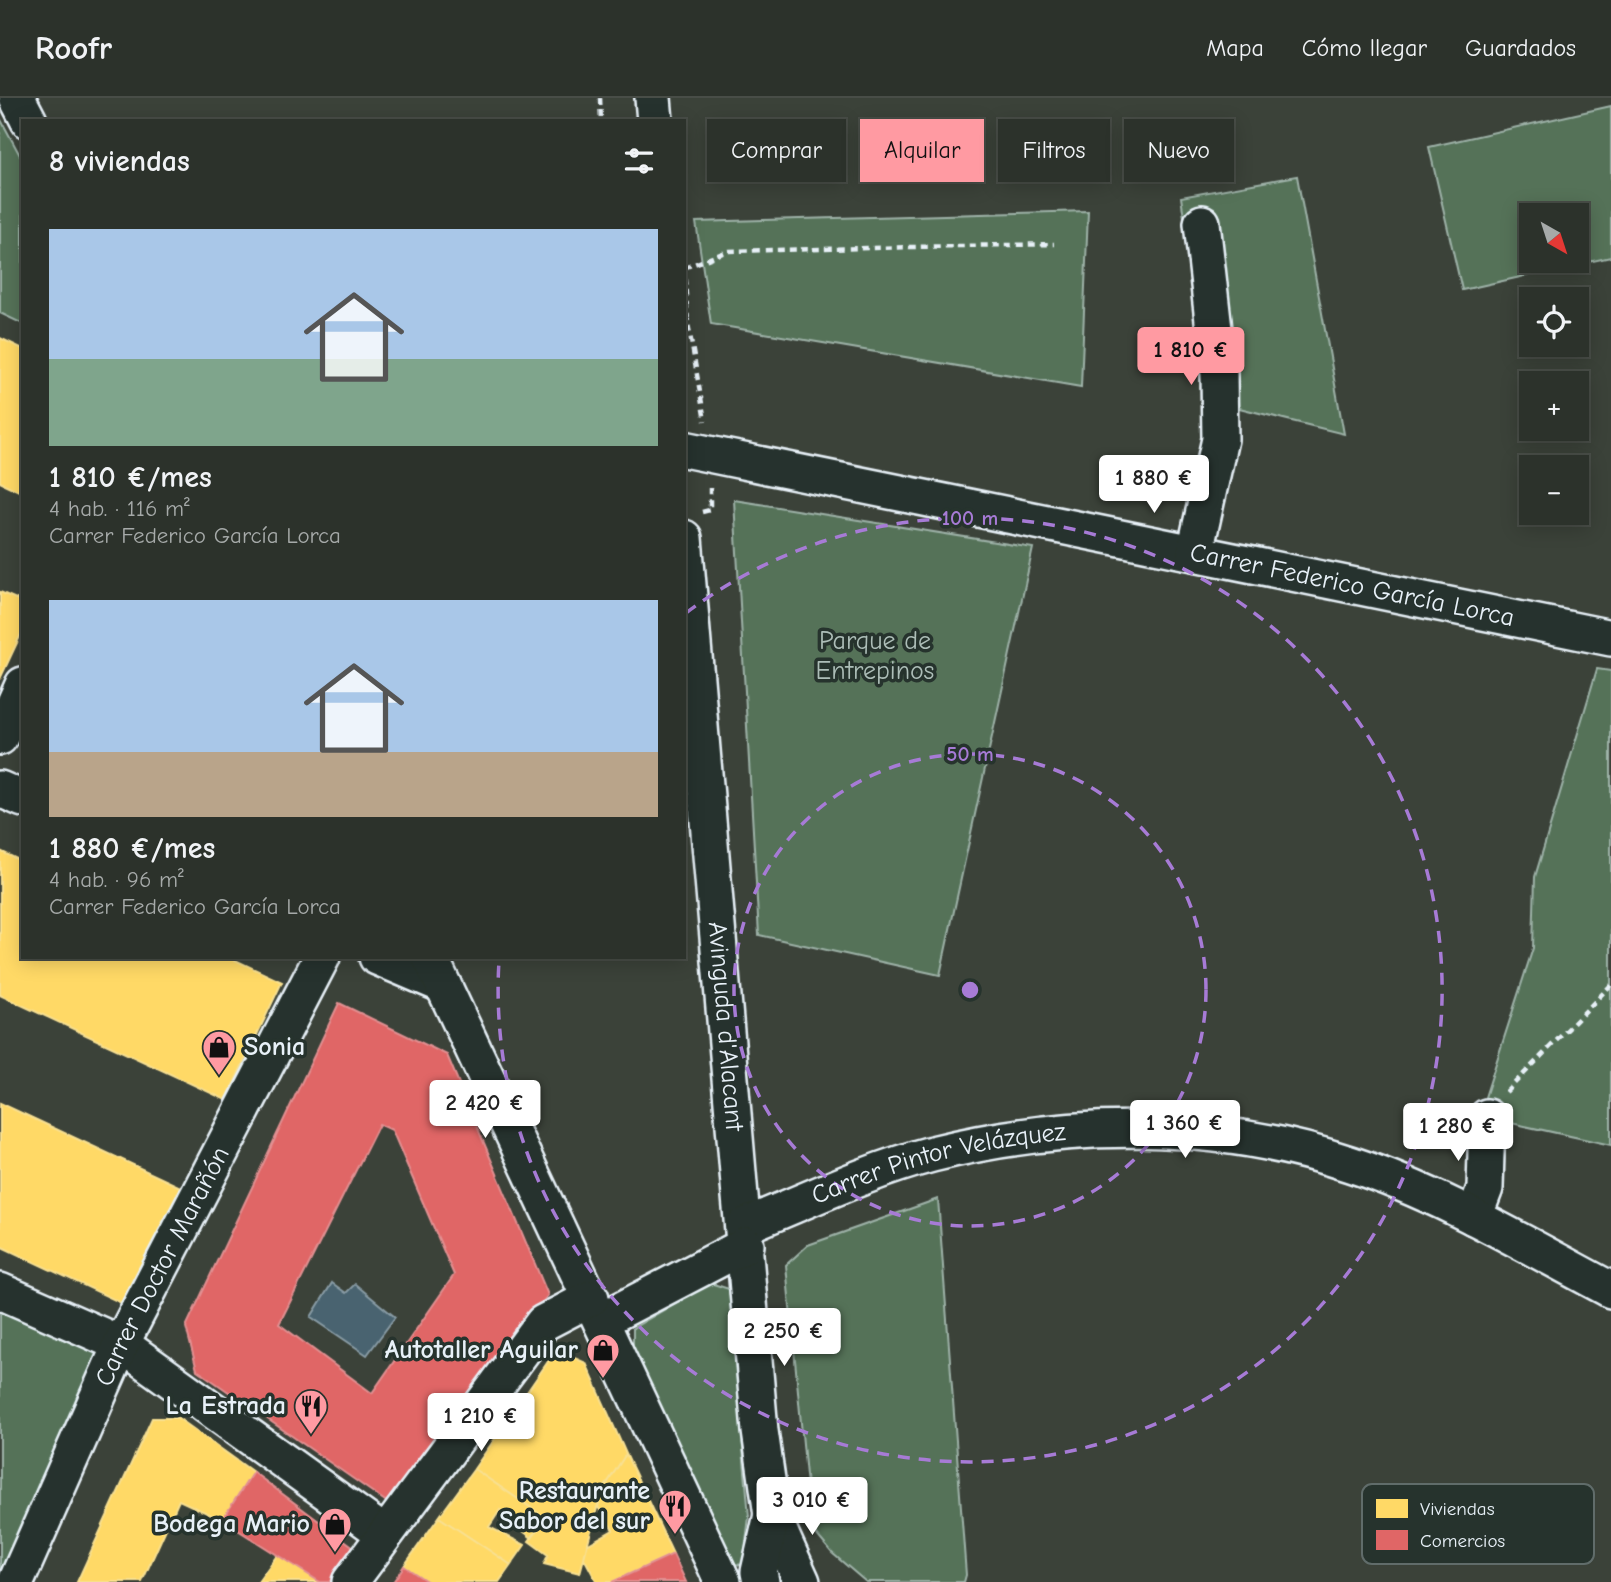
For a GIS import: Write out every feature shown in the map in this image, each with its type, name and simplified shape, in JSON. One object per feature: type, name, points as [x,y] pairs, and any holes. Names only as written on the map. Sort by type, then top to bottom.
[{"type":"street","points":[[17,98],[28,119]]},
{"type":"street","points":[[653,98],[654,119]]},
{"type":"street","points":[[1195,552],[1220,439],[1219,374],[1202,223]]},
{"type":"street","name":"Carrer Federico García Lorca","points":[[697,452],[1611,638]]},
{"type":"street","name":"Avinguda d'Alacant","points":[[691,526],[761,1431],[772,1515],[802,1582]]},
{"type":"street","points":[[0,737],[21,690]]},
{"type":"street","points":[[0,789],[21,798]]},
{"type":"street","name":"Carrer Doctor Marañón","points":[[16,1582],[121,1345],[321,959]]},
{"type":"street","points":[[385,959],[436,971],[723,1582]]},
{"type":"street","points":[[1474,1217],[1485,1188],[1487,1118]]},
{"type":"street","name":"Carrer Pintor Velázquez","points":[[350,1582],[543,1323],[596,1309],[745,1235],[930,1155],[1009,1137],[1126,1128],[1212,1133],[1335,1160],[1399,1182],[1474,1217],[1611,1290]]},
{"type":"street","points":[[0,1291],[121,1345],[385,1534]]},
{"type":"street","name":"Avinguda d'Alacant","points":[[761,1582],[759,1572],[772,1515]]},
{"type":"path","points":[[600,98],[601,119]]},
{"type":"path","points":[[686,267],[728,251],[1054,244]]},
{"type":"path","points":[[686,296],[697,452],[710,510],[691,526]]},
{"type":"path","points":[[1487,1118],[1501,1097],[1611,985]]},
{"type":"green space","points":[[1611,106],[1611,257],[1589,262],[1589,203],[1519,203],[1519,273],[1539,273],[1462,290],[1429,147]]},
{"type":"green space","points":[[0,118],[21,157],[21,323],[0,313]]},
{"type":"green space","points":[[1297,176],[1344,434],[1211,401],[1181,197]]},
{"type":"green space","points":[[1088,211],[1081,387],[711,324],[696,222]]},
{"type":"green space","name":"Parque de Entrepinos","points":[[734,500],[1033,548],[940,975],[759,935]]},
{"type":"green space","points":[[1597,669],[1611,671],[1611,1145],[1479,1116],[1533,948],[1535,877]]},
{"type":"green space","points":[[938,1199],[966,1575],[964,1582],[866,1582],[832,1553],[811,1528],[786,1265],[808,1245]]},
{"type":"green space","points":[[710,1283],[729,1289],[749,1517],[743,1565],[733,1564],[633,1348],[633,1328]]},
{"type":"green space","points":[[0,1291],[121,1344],[0,1582]]},
{"type":"water","points":[[332,1283],[346,1293],[355,1284],[395,1317],[367,1355],[311,1317]]},
{"type":"building: Viviendas","points":[[0,338],[21,348],[21,492],[0,482]]},
{"type":"building: Viviendas","points":[[0,592],[21,601],[21,634],[0,679]]},
{"type":"building: Viviendas","points":[[0,851],[21,861],[21,959],[233,959],[282,982],[226,1100],[0,995]]},
{"type":"building: Viviendas","points":[[0,1103],[187,1190],[132,1308],[0,1246]]},
{"type":"building: Viviendas","points":[[556,1350],[586,1363],[626,1454],[601,1493],[580,1573],[544,1564],[548,1555],[529,1541],[546,1518],[474,1469]]},
{"type":"building: Viviendas","points":[[152,1418],[178,1418],[253,1472],[222,1520],[179,1500],[142,1582],[77,1582]]},
{"type":"building: Viviendas","points":[[626,1454],[673,1554],[612,1582],[597,1582],[584,1558],[587,1545],[613,1530],[598,1507],[601,1493]]},
{"type":"building: Viviendas","points":[[474,1469],[546,1518],[532,1538],[515,1525],[518,1522],[500,1510],[489,1527],[525,1545],[511,1565],[439,1517]]},
{"type":"building: Viviendas","points":[[439,1517],[511,1565],[499,1582],[428,1582],[404,1566]]},
{"type":"building: Viviendas","points":[[278,1554],[320,1582],[258,1582]]},
{"type":"building: Comercios","points":[[339,1003],[447,1055],[548,1295],[388,1503],[197,1370],[186,1327]],"holes":[[[379,1124],[392,1130],[454,1275],[372,1393],[279,1324]]]},
{"type":"building: Comercios","points":[[253,1472],[355,1548],[329,1582],[320,1582],[222,1520]]},
{"type":"building: Comercios","points":[[673,1554],[686,1582],[612,1582]]},
{"type":"building: Comercios","points":[[404,1566],[428,1582],[393,1582]]},
{"type":"place","name":"Sonia","points":[[219,1077]]},
{"type":"place","name":"Autotaller Aguilar","points":[[603,1380]]},
{"type":"place","name":"La Estrada","points":[[311,1436]]},
{"type":"place","name":"Restaurante Sabor del sur","points":[[675,1536]]},
{"type":"place","name":"Bodega Mario","points":[[335,1554]]}]
